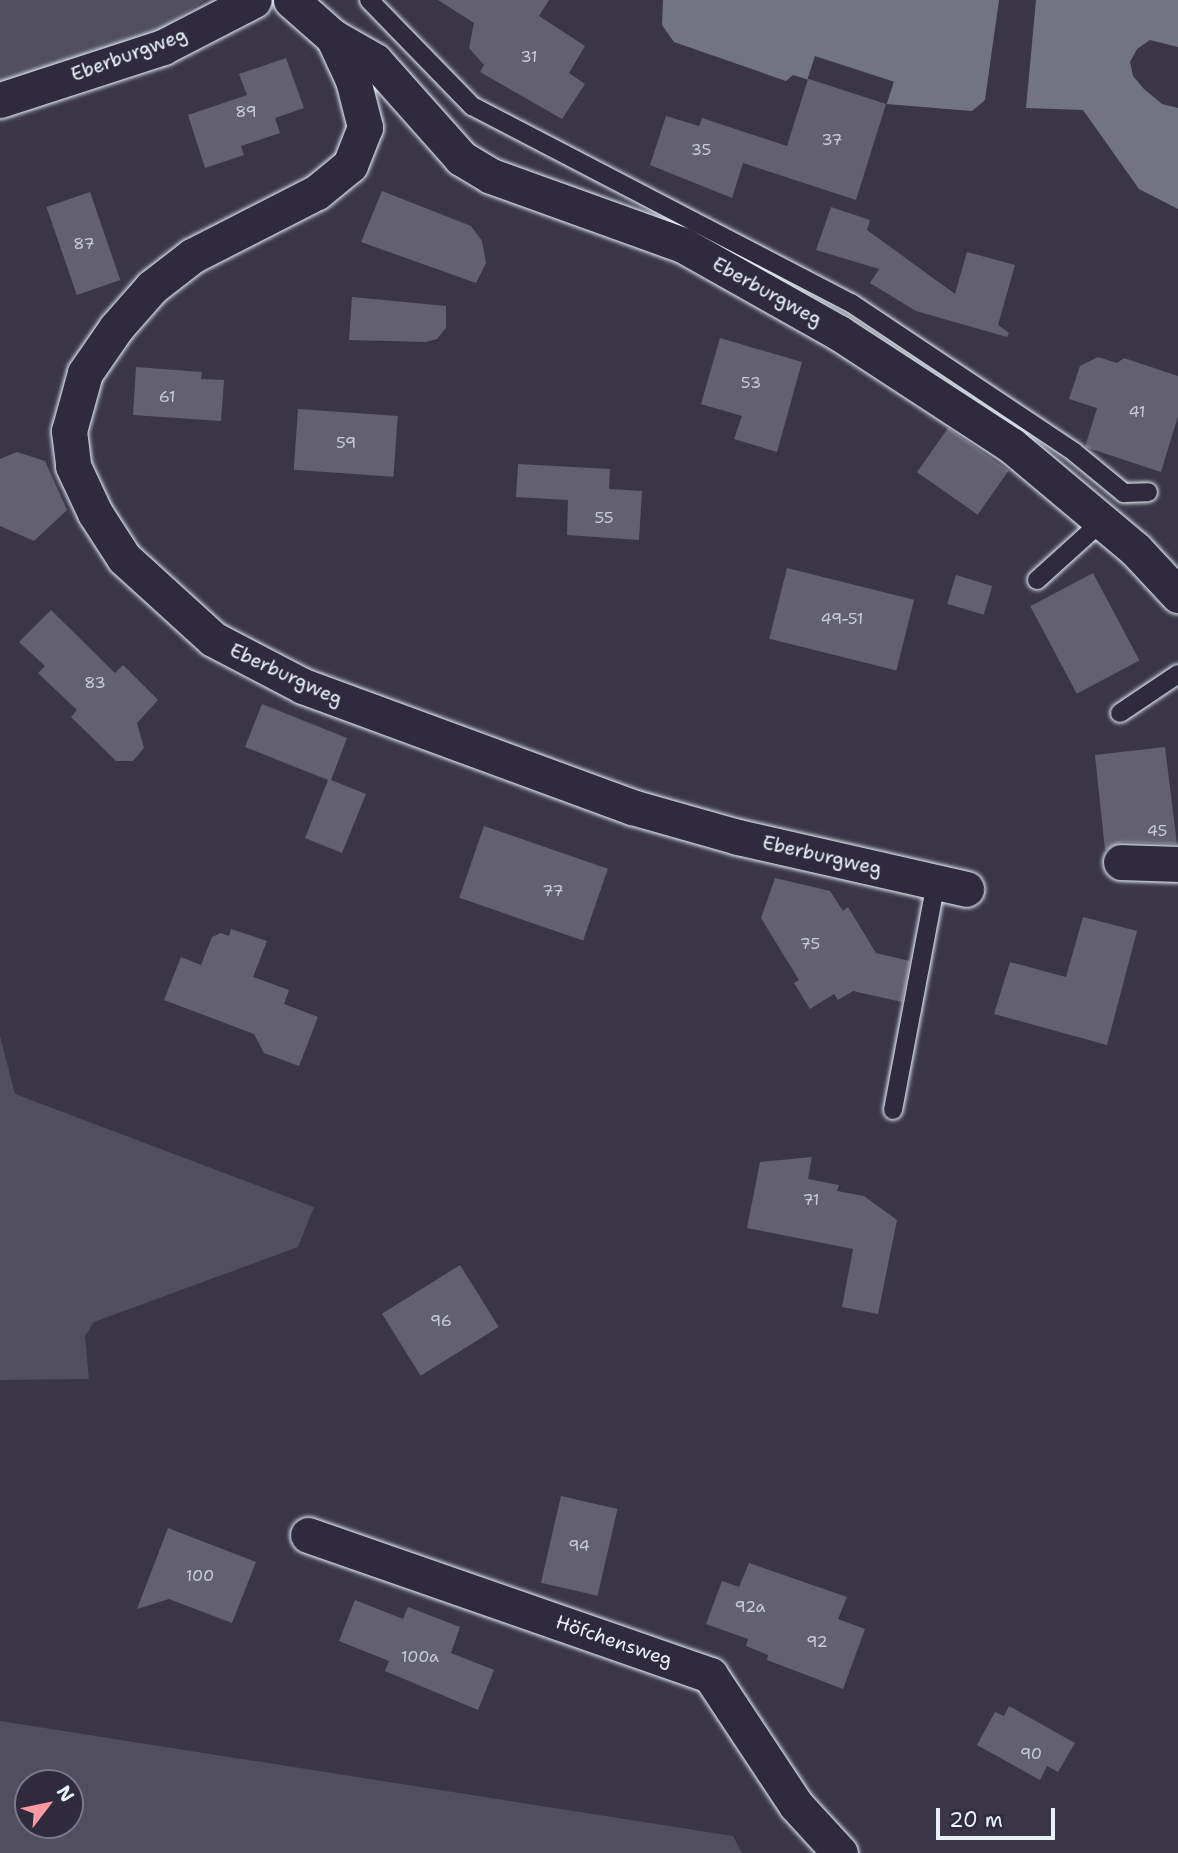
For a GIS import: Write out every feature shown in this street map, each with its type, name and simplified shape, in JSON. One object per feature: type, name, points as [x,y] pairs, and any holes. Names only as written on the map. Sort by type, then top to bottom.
[{"type":"street","name":"Eberburgweg","points":[[0,100],[163,47],[254,0]]},
{"type":"street","name":"Eberburgweg","points":[[291,0],[333,37],[375,61],[461,158],[491,176],[683,245],[765,290],[1011,444],[1100,523],[1136,550],[1178,595]]},
{"type":"street","name":"Eberburgweg","points":[[333,37],[353,80],[365,127],[351,165],[317,192],[192,256],[152,287],[116,328],[85,373],[69,431],[73,466],[95,513],[124,558],[214,639],[303,686],[632,807],[951,885]]},
{"type":"street","points":[[1121,862],[1178,864]]},
{"type":"street","name":"Höfchensweg","points":[[308,1535],[710,1675],[796,1805],[840,1853]]},
{"type":"lane","points":[[369,0],[472,106],[851,303],[1074,452],[1124,493],[1148,492]]},
{"type":"lane","points":[[1037,580],[1100,523]]},
{"type":"lane","points":[[1120,713],[1178,674]]},
{"type":"lane","points":[[893,1110],[951,885]]},
{"type":"shaded area","points":[[0,0],[205,0],[166,26],[0,98]]},
{"type":"shaded area","points":[[0,1036],[15,1094],[314,1207],[298,1247],[94,1322],[85,1336],[89,1379],[0,1380]]},
{"type":"shaded area","points":[[0,1721],[733,1836],[742,1853],[0,1853]]},
{"type":"water","points":[[663,0],[999,0],[985,100],[972,111],[886,104],[793,75],[786,81],[674,42],[662,25]]},
{"type":"water","points":[[1036,0],[1178,0],[1178,47],[1150,40],[1137,49],[1130,62],[1133,76],[1144,89],[1162,104],[1178,108],[1178,209],[1139,189],[1083,110],[1026,108]]},
{"type":"pier","points":[[815,56],[894,82],[887,104],[808,79]]},
{"type":"building","points":[[438,0],[549,0],[539,16],[585,46],[569,73],[585,84],[562,119],[480,72],[484,65],[469,48],[474,23]]},
{"type":"building","points":[[286,58],[304,108],[275,118],[280,133],[241,146],[244,155],[205,168],[188,115],[247,95],[239,74]]},
{"type":"building","points":[[808,79],[886,104],[856,200],[743,163],[732,198],[650,165],[666,116],[699,126],[702,118],[787,146]]},
{"type":"building","points":[[382,191],[471,226],[482,241],[486,263],[476,283],[361,242]]},
{"type":"building","points":[[90,192],[120,280],[77,295],[47,207]]},
{"type":"building","points":[[831,207],[870,220],[867,230],[955,294],[967,252],[1015,265],[998,325],[1009,333],[1007,337],[916,311],[870,283],[879,269],[816,250]]},
{"type":"building","points":[[352,297],[446,306],[446,328],[437,339],[426,342],[349,340]]},
{"type":"building","points":[[720,338],[802,362],[777,452],[734,439],[742,416],[701,404]]},
{"type":"building","points":[[1098,357],[1117,363],[1124,358],[1178,376],[1178,416],[1161,472],[1085,447],[1097,408],[1069,399],[1080,366]]},
{"type":"building","points":[[136,367],[202,372],[201,379],[224,380],[221,421],[133,415]]},
{"type":"building","points":[[298,409],[398,416],[394,477],[294,470]]},
{"type":"building","points":[[948,428],[1009,470],[978,515],[917,472]]},
{"type":"building","points":[[17,452],[45,461],[67,510],[34,541],[0,526],[0,459]]},
{"type":"building","points":[[518,464],[610,469],[609,489],[642,491],[639,540],[567,535],[568,500],[516,497]]},
{"type":"building","points":[[787,568],[914,600],[896,671],[769,639]]},
{"type":"building","points":[[1093,573],[1139,660],[1077,694],[1030,606]]},
{"type":"building","points":[[956,575],[992,586],[984,615],[947,604]]},
{"type":"building","points":[[51,610],[115,673],[123,665],[158,700],[137,723],[144,748],[133,761],[116,761],[71,717],[77,710],[38,673],[45,666],[19,642]]},
{"type":"building","points":[[262,704],[347,738],[331,780],[366,794],[342,853],[305,838],[328,780],[245,747]]},
{"type":"building","points":[[1165,747],[1177,844],[1122,842],[1105,850],[1095,755]]},
{"type":"building","points":[[484,826],[608,869],[583,941],[459,898]]},
{"type":"building","points":[[775,878],[830,891],[843,911],[848,907],[876,953],[910,961],[902,1002],[853,991],[838,1000],[834,994],[810,1009],[794,983],[799,980],[761,918]]},
{"type":"building","points":[[1083,917],[1137,931],[1107,1045],[994,1014],[1010,962],[1066,977]]},
{"type":"building","points":[[231,929],[267,941],[253,977],[289,990],[284,1004],[318,1017],[299,1066],[264,1053],[254,1034],[164,1000],[181,957],[201,965],[212,937],[221,933],[229,936]]},
{"type":"building","points":[[812,1157],[808,1179],[839,1185],[837,1191],[864,1196],[897,1220],[878,1314],[842,1307],[853,1249],[747,1228],[760,1162]]},
{"type":"building","points":[[460,1265],[499,1327],[421,1376],[382,1314]]},
{"type":"building","points":[[561,1496],[618,1509],[597,1596],[541,1583]]},
{"type":"building","points":[[168,1528],[256,1562],[232,1623],[169,1599],[137,1609]]},
{"type":"building","points":[[749,1563],[847,1597],[838,1619],[865,1629],[843,1689],[767,1660],[768,1655],[746,1646],[748,1639],[706,1624],[722,1581],[739,1587]]},
{"type":"building","points":[[355,1600],[403,1619],[408,1607],[460,1627],[451,1653],[494,1670],[478,1710],[385,1671],[389,1661],[339,1641]]},
{"type":"building","points":[[1009,1706],[1075,1743],[1058,1772],[1047,1766],[1040,1780],[977,1745],[995,1712],[1004,1716]]}]
